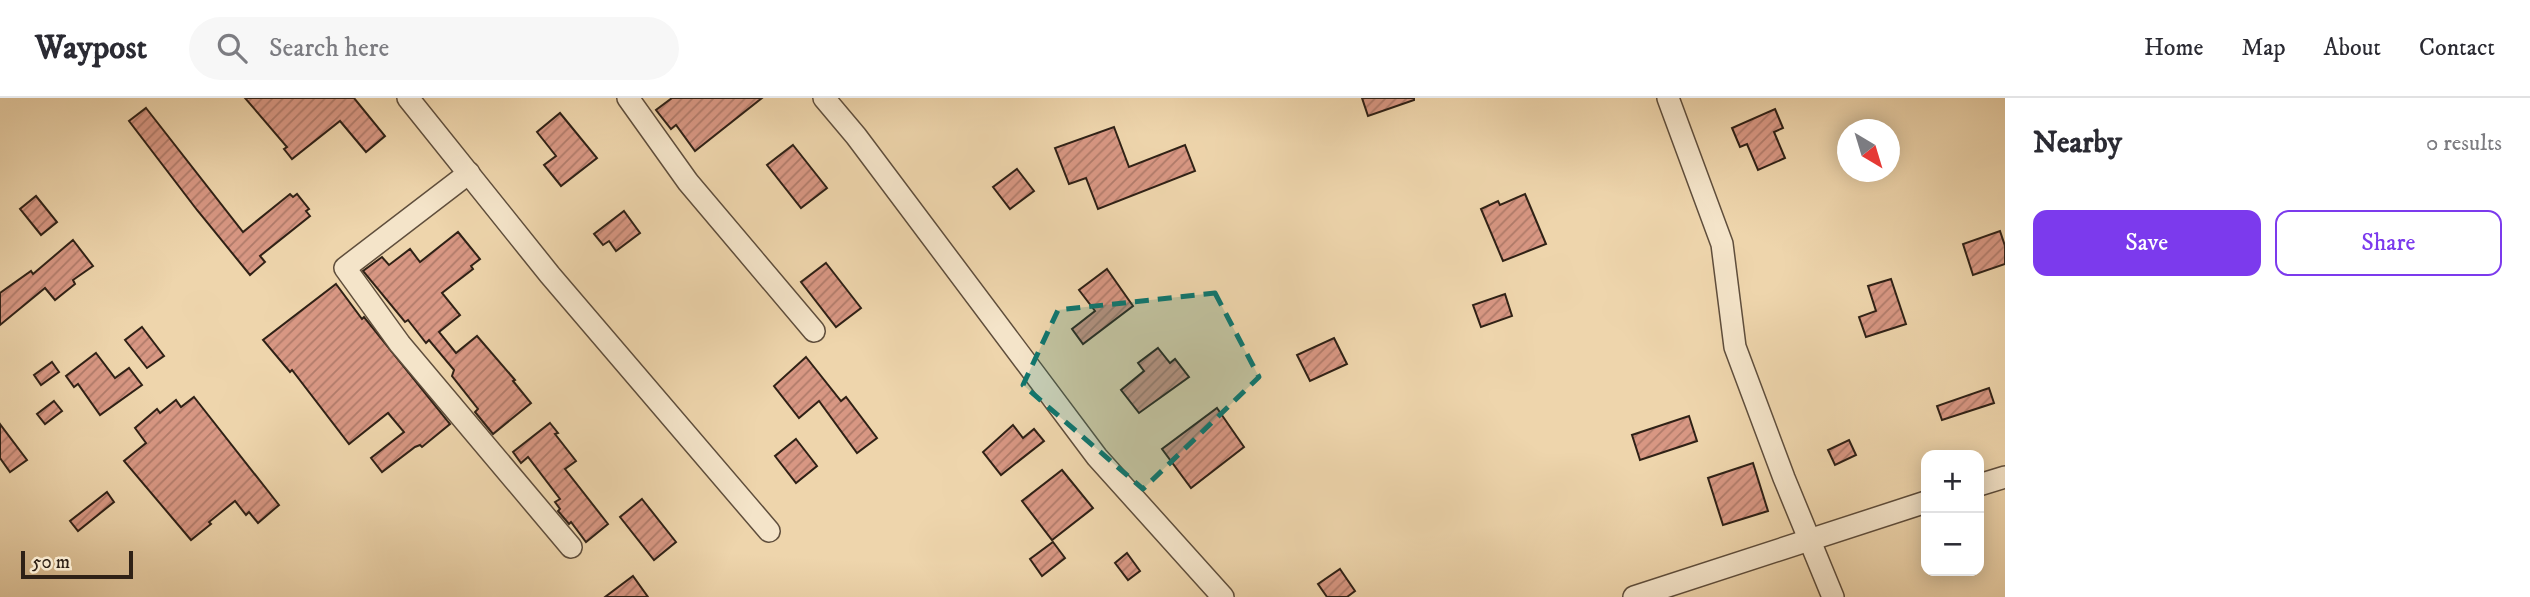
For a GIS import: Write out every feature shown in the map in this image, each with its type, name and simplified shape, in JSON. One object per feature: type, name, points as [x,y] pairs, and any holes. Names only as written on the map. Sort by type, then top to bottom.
[{"type":"street","points":[[408,98],[550,275],[769,531]]},
{"type":"street","points":[[628,98],[688,182],[814,331]]},
{"type":"street","points":[[824,98],[864,147],[1097,457],[1223,597]]},
{"type":"street","points":[[1668,98],[1722,244],[1735,347],[1784,478],[1833,597]]},
{"type":"street","points":[[469,173],[345,268],[400,344],[570,547]]},
{"type":"street","points":[[1984,483],[2005,477]]},
{"type":"street","points":[[1634,597],[1921,504]]},
{"type":"highlighted area","points":[[1215,293],[1259,377],[1143,489],[1023,385],[1058,310]]},
{"type":"building","points":[[245,98],[354,98],[385,136],[366,152],[340,121],[292,159],[284,149],[287,147]]},
{"type":"building","points":[[672,98],[762,98],[695,151],[676,125],[671,129],[656,110]]},
{"type":"building","points":[[1362,98],[1414,98],[1414,100],[1368,116]]},
{"type":"building","points":[[146,108],[243,232],[290,194],[293,197],[297,194],[309,209],[306,211],[310,216],[260,256],[265,262],[250,275],[129,121]]},
{"type":"building","points":[[1775,109],[1783,128],[1774,132],[1785,158],[1758,170],[1747,144],[1740,147],[1732,128]]},
{"type":"building","points":[[560,113],[597,158],[561,186],[544,165],[556,156],[537,132]]},
{"type":"building","points":[[1114,127],[1129,167],[1185,145],[1195,171],[1098,209],[1086,178],[1069,184],[1055,148]]},
{"type":"building","points":[[793,145],[827,188],[801,208],[767,165]]},
{"type":"building","points":[[1017,169],[1034,191],[1010,209],[993,187]]},
{"type":"building","points":[[1525,194],[1546,244],[1503,261],[1481,209],[1498,201],[1500,205]]},
{"type":"building","points":[[36,196],[57,222],[41,235],[20,209]]},
{"type":"building","points":[[624,211],[640,233],[616,251],[609,241],[603,245],[594,234]]},
{"type":"building","points":[[2000,231],[2005,246],[2005,264],[1973,275],[1963,244]]},
{"type":"building","points":[[458,232],[480,259],[471,266],[473,269],[442,293],[460,315],[439,332],[456,353],[477,336],[531,403],[493,434],[475,412],[478,409],[452,376],[454,370],[429,340],[426,343],[408,320],[405,322],[363,271],[382,257],[389,265],[410,249],[420,262]]},
{"type":"building","points":[[73,240],[93,266],[73,280],[75,284],[55,300],[45,288],[0,325],[0,293],[31,271],[33,274]]},
{"type":"building","points":[[826,263],[861,308],[836,327],[801,282]]},
{"type":"building","points":[[1107,269],[1133,306],[1083,344],[1072,329],[1095,311],[1079,290]]},
{"type":"building","points":[[1891,279],[1906,324],[1866,337],[1859,317],[1876,311],[1868,286]]},
{"type":"building","points":[[336,284],[450,424],[422,447],[415,447],[382,472],[371,458],[404,432],[388,413],[349,444],[292,370],[290,372],[263,340]]},
{"type":"building","points":[[1505,294],[1512,316],[1481,327],[1473,305]]},
{"type":"building","points":[[142,327],[164,356],[147,368],[125,340]]},
{"type":"building","points":[[1334,338],[1347,364],[1310,381],[1297,355]]},
{"type":"building","points":[[1158,348],[1170,363],[1175,359],[1189,377],[1139,413],[1121,390],[1144,371],[1138,363]]},
{"type":"building","points":[[96,353],[115,378],[129,368],[142,385],[100,415],[78,384],[74,387],[66,376]]},
{"type":"building","points":[[806,357],[841,401],[846,397],[877,438],[857,453],[819,401],[799,418],[774,386]]},
{"type":"building","points":[[52,362],[59,372],[41,385],[34,375]]},
{"type":"building","points":[[1989,388],[1994,403],[1942,420],[1937,406]]},
{"type":"building","points":[[194,397],[279,505],[258,523],[249,512],[246,515],[235,501],[191,540],[124,461],[146,443],[135,428],[157,409],[160,413],[176,400],[181,407]]},
{"type":"building","points":[[54,401],[62,411],[45,424],[37,414]]},
{"type":"building","points":[[1217,408],[1244,447],[1191,488],[1162,449]]},
{"type":"building","points":[[1689,416],[1697,441],[1640,460],[1632,435]]},
{"type":"building","points":[[550,423],[576,461],[565,469],[608,524],[586,542],[571,522],[569,524],[558,511],[560,509],[555,502],[560,499],[528,457],[521,463],[513,452]]},
{"type":"building","points":[[0,424],[27,460],[10,472],[0,458]]},
{"type":"building","points":[[1013,425],[1023,438],[1034,429],[1044,441],[1001,475],[983,452]]},
{"type":"building","points":[[796,439],[817,466],[796,483],[775,456]]},
{"type":"building","points":[[1849,440],[1856,455],[1835,465],[1828,450]]},
{"type":"building","points":[[1753,463],[1768,511],[1723,525],[1708,478]]},
{"type":"building","points":[[1062,470],[1093,508],[1052,540],[1022,501]]},
{"type":"building","points":[[107,492],[114,502],[78,531],[70,521]]},
{"type":"building","points":[[642,499],[676,542],[654,560],[620,517]]},
{"type":"building","points":[[1053,542],[1065,558],[1042,576],[1030,559]]},
{"type":"building","points":[[1127,553],[1140,571],[1128,580],[1115,563]]},
{"type":"building","points":[[1340,569],[1355,591],[1347,597],[1327,597],[1318,584]]},
{"type":"building","points":[[633,576],[648,597],[605,597]]}]
